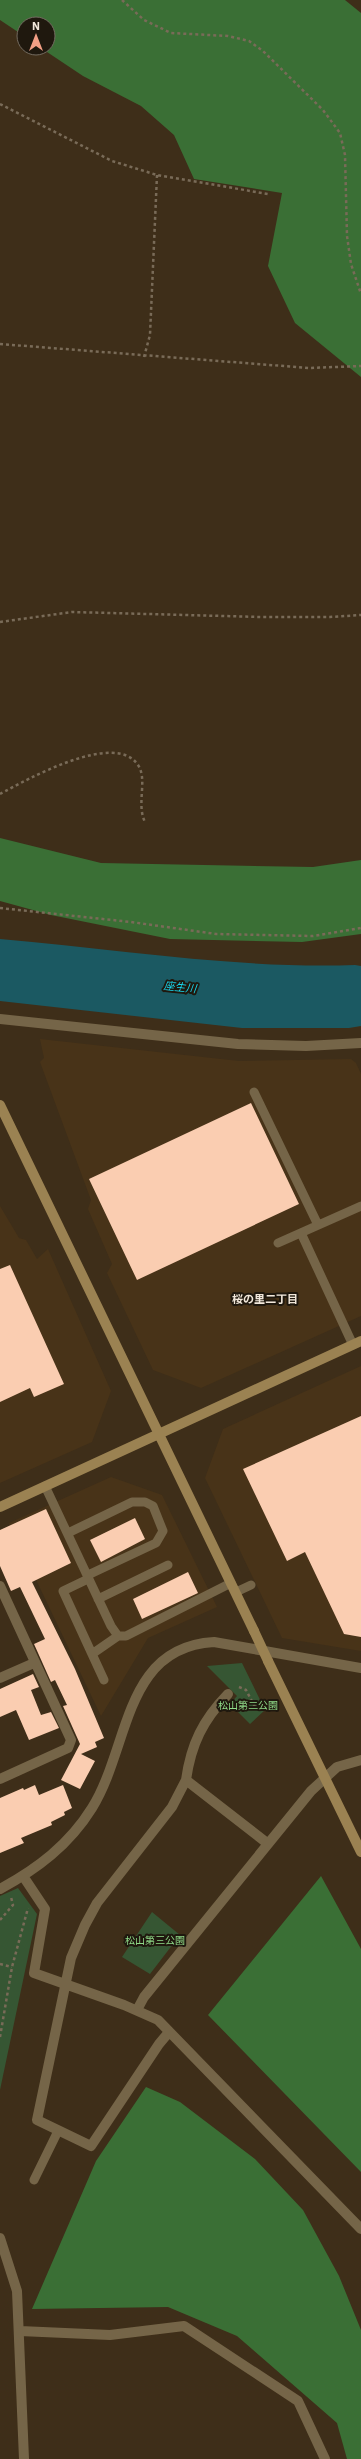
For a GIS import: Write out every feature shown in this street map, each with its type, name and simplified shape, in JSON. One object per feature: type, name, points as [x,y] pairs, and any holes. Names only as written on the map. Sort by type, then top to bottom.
[{"type":"street","points":[[0,1019],[238,1044],[306,1046],[361,1043]]},
{"type":"street","points":[[0,1105],[361,1852]]},
{"type":"street","points":[[0,1507],[357,1343]]},
{"type":"street","points":[[0,1586],[34,1663],[71,1740],[68,1748],[0,1779]]},
{"type":"street","points":[[4,1887],[23,1876],[61,1847],[92,1808],[105,1786],[142,1684],[155,1666],[167,1655],[196,1643],[214,1642],[361,1668]]},
{"type":"street","points":[[0,1678],[34,1663]]},
{"type":"street","points":[[169,2032],[159,2044],[91,2146],[37,2120],[64,1984],[71,1958],[97,1903],[172,1807],[186,1780],[189,1758],[197,1735],[206,1718],[228,1694]]},
{"type":"street","points":[[137,2010],[144,1997],[267,1843],[325,1777],[337,1767],[361,1760]]},
{"type":"street","points":[[186,1780],[267,1843]]},
{"type":"street","points":[[23,1876],[45,1909],[34,1973],[137,2010],[158,2020],[361,2229]]},
{"type":"street","points":[[0,2238],[17,2291],[20,2331],[24,2459]]},
{"type":"street","points":[[20,2331],[110,2335],[184,2326],[298,2401],[325,2459]]},
{"type":"lane","points":[[254,1092],[318,1225]]},
{"type":"lane","points":[[278,1243],[361,1206]]},
{"type":"lane","points":[[301,1233],[357,1343]]},
{"type":"lane","points":[[45,1486],[114,1632],[118,1636]]},
{"type":"lane","points":[[68,1532],[132,1502],[145,1502],[153,1506],[163,1531],[156,1543],[63,1591],[104,1680]]},
{"type":"lane","points":[[98,1599],[168,1565]]},
{"type":"lane","points":[[92,1654],[118,1636],[126,1636],[233,1587],[251,1585]]},
{"type":"lane","points":[[34,2180],[58,2131]]},
{"type":"path","points":[[122,0],[144,20],[172,33],[228,36],[249,41],[263,51],[323,110],[340,133],[345,155],[348,243],[351,264],[361,294]]},
{"type":"path","points":[[0,104],[112,161],[157,175],[268,194]]},
{"type":"path","points":[[144,357],[150,335],[157,175]]},
{"type":"path","points":[[0,344],[144,357],[308,368],[361,366]]},
{"type":"path","points":[[0,622],[72,612],[261,617],[330,617],[361,615]]},
{"type":"path","points":[[0,794],[48,769],[77,759],[99,754],[125,754],[138,764],[142,773],[140,813],[145,822]]},
{"type":"path","points":[[0,908],[131,922],[216,934],[313,936],[361,928]]},
{"type":"path","points":[[228,1694],[235,1685],[246,1690],[255,1707],[260,1708],[269,1702]]},
{"type":"path","points":[[0,1920],[13,1905],[4,1887]]},
{"type":"path","points":[[0,2037],[12,1967],[26,1912],[36,1896]]},
{"type":"path","points":[[0,1964],[12,1967]]},
{"type":"shaded area","points":[[40,1039],[239,1061],[351,1059],[356,1063],[361,1074],[361,1316],[201,1388],[153,1370],[107,1273],[112,1264],[88,1209],[91,1200],[40,1062],[44,1058]]},
{"type":"shaded area","points":[[0,1206],[19,1238],[26,1240],[37,1259],[48,1249],[111,1391],[92,1442],[0,1483]]},
{"type":"shaded area","points":[[361,1366],[361,1651],[282,1638],[205,1478],[223,1429]]},
{"type":"shaded area","points":[[111,1477],[162,1495],[217,1607],[148,1638],[101,1716],[9,1523]]},
{"type":"green space","points":[[0,0],[345,0],[361,13],[361,377],[295,323],[268,266],[282,193],[194,179],[174,135],[141,106],[83,76],[53,56],[56,56],[56,16],[16,16],[16,31],[0,20]]},
{"type":"green space","points":[[0,838],[101,863],[313,867],[361,860],[361,934],[302,942],[170,939],[51,915],[0,901]]},
{"type":"green space","name":"松山第二公園","points":[[242,1663],[265,1710],[250,1724],[230,1704],[237,1696],[207,1666]]},
{"type":"green space","points":[[321,1876],[361,1949],[361,2172],[208,2015]]},
{"type":"green space","points":[[18,1888],[37,1914],[0,2090],[0,1896]]},
{"type":"green space","name":"松山第三公園","points":[[152,1912],[180,1935],[150,1974],[122,1957]]},
{"type":"green space","points":[[146,2087],[180,2102],[255,2159],[303,2210],[339,2276],[361,2330],[361,2459],[347,2459],[337,2423],[237,2336],[168,2307],[32,2309],[96,2161]]},
{"type":"water","name":"座生川","points":[[0,939],[222,961],[266,964],[361,966],[361,1026],[349,1028],[242,1028],[0,1001]]},
{"type":"building","points":[[251,1103],[299,1204],[137,1280],[89,1179]]},
{"type":"building","points":[[10,1265],[64,1384],[34,1397],[30,1388],[0,1402],[0,1269]]},
{"type":"building","points":[[361,1416],[361,1637],[344,1634],[305,1552],[287,1561],[243,1469]]},
{"type":"building","points":[[46,1509],[71,1563],[32,1582],[75,1669],[104,1738],[95,1742],[97,1747],[81,1754],[95,1761],[80,1789],[61,1780],[80,1744],[63,1706],[67,1705],[55,1680],[51,1682],[34,1644],[45,1639],[20,1587],[11,1591],[0,1566],[0,1530]]},
{"type":"building","points":[[135,1518],[145,1539],[101,1562],[90,1540]]},
{"type":"building","points":[[188,1572],[198,1593],[142,1619],[133,1599]]},
{"type":"building","points":[[33,1674],[39,1687],[31,1690],[41,1715],[51,1712],[59,1728],[29,1740],[16,1710],[0,1717],[0,1689]]},
{"type":"building","points":[[35,1785],[39,1795],[63,1785],[72,1808],[64,1812],[65,1815],[51,1822],[52,1825],[21,1838],[24,1843],[0,1853],[0,1798],[23,1788],[24,1790]]},
{"type":"district","name":"桜の里二丁目","points":[[265,1299]]}]
